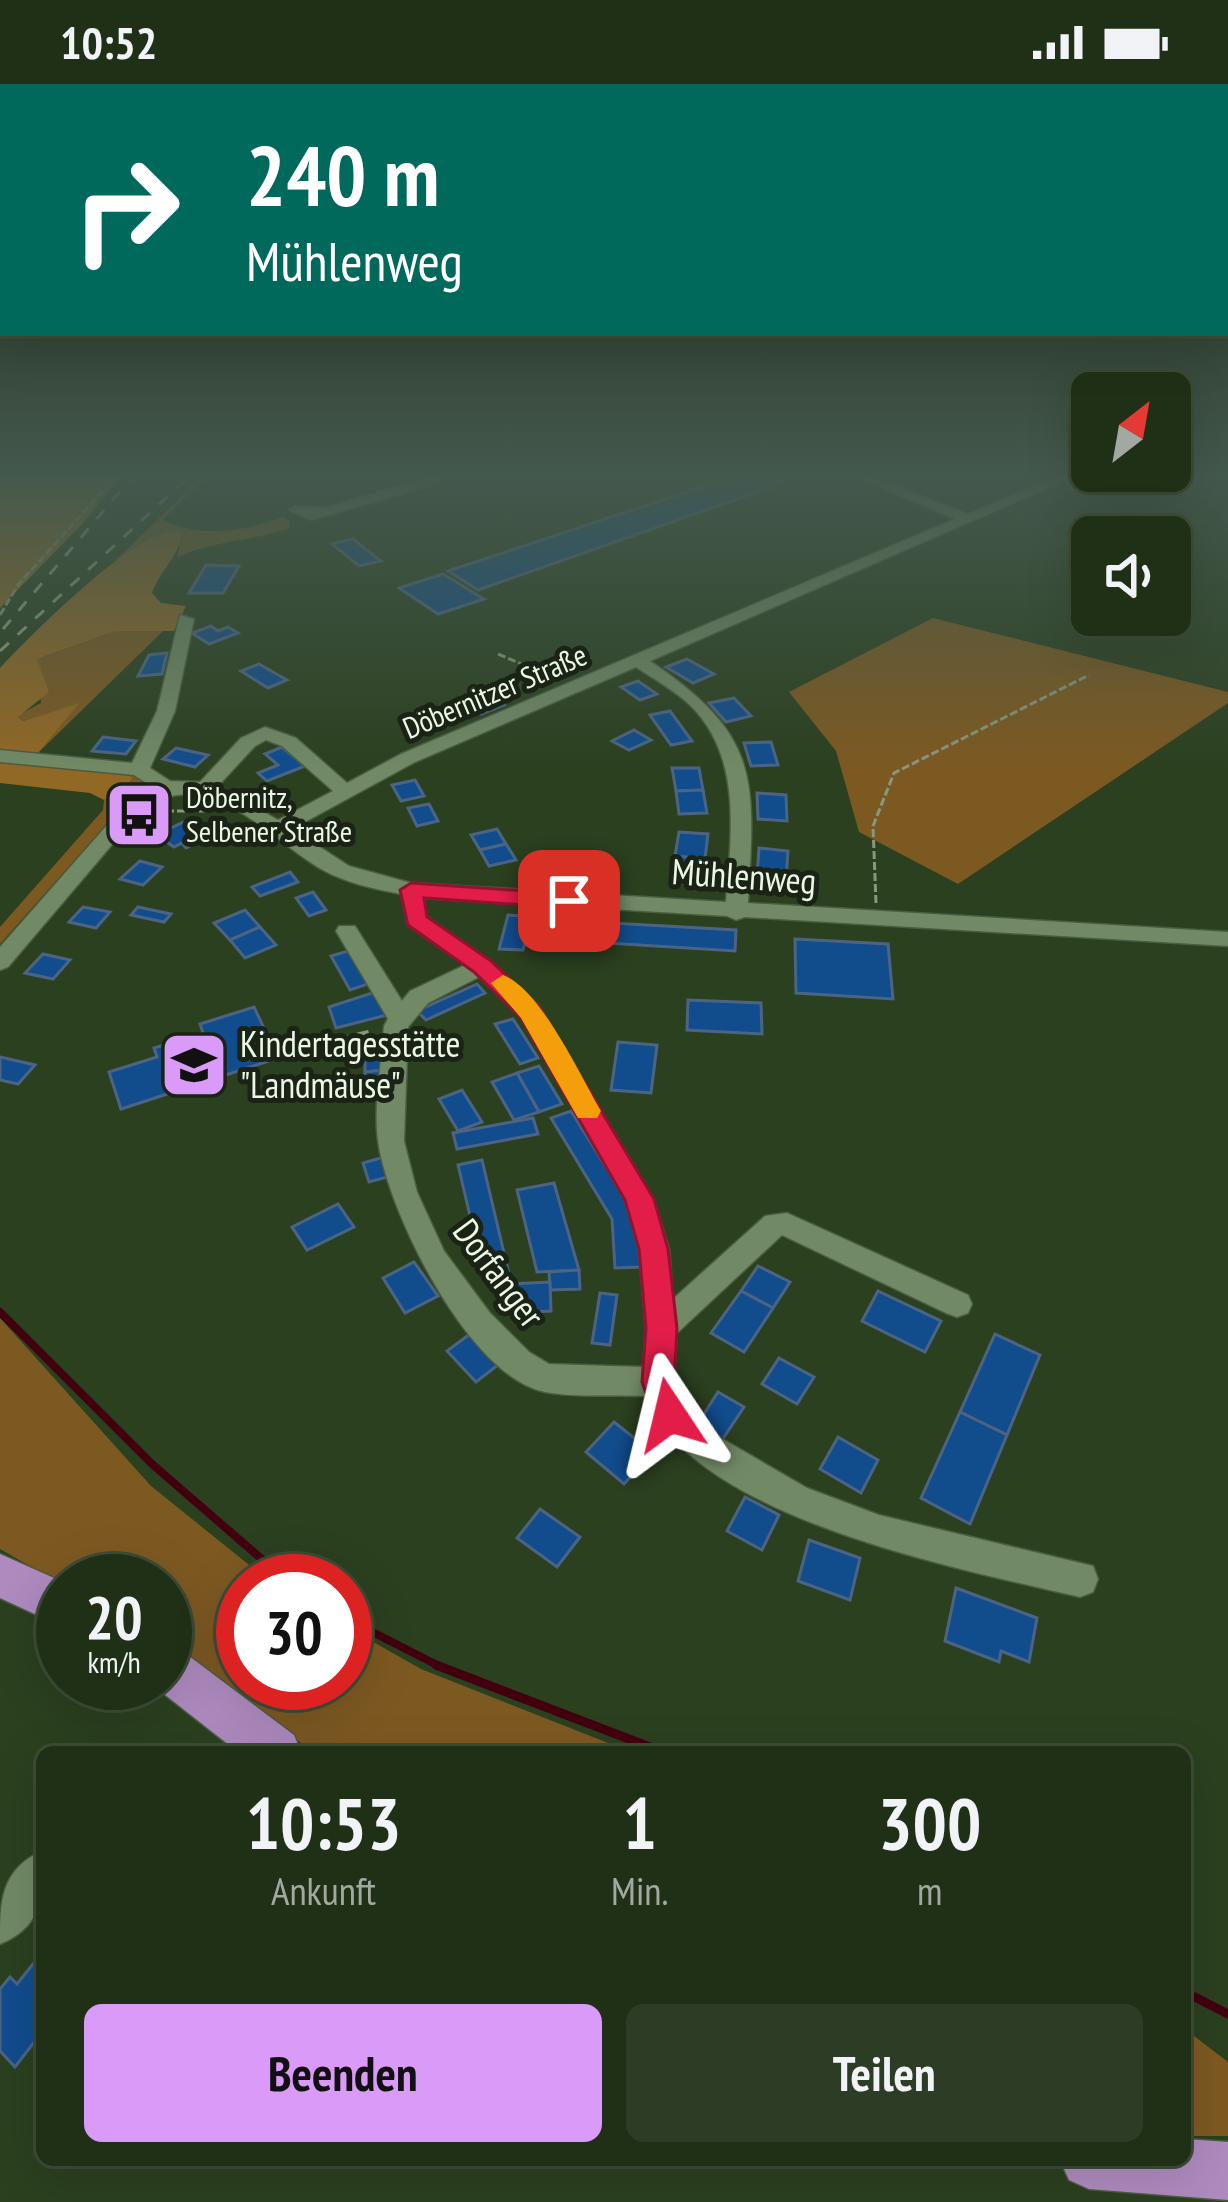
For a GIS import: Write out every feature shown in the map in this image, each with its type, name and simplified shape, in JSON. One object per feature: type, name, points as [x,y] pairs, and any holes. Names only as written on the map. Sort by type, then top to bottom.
[{"type":"main road","points":[[0,1576],[36,1593]]},
{"type":"main road","points":[[192,1687],[269,1746]]},
{"type":"main road","points":[[1165,2166],[1228,2171]]},
{"type":"street","name":"Döbernitzer Straße","points":[[274,830],[408,758],[842,573]]},
{"type":"street","points":[[139,770],[166,711],[186,619]]},
{"type":"street","points":[[638,660],[700,705],[728,741],[742,798],[736,913]]},
{"type":"street","points":[[206,788],[248,742],[265,733],[289,742],[347,793]]},
{"type":"street","name":"Mühlenweg","points":[[0,756],[139,770],[164,786],[189,783],[206,788],[333,867],[411,890],[1228,939]]},
{"type":"street","points":[[0,962],[130,812],[146,795],[164,786]]},
{"type":"street","points":[[411,890],[416,920],[482,966],[530,1012],[639,1199],[653,1249],[662,1328],[658,1382],[670,1415],[707,1448],[796,1500],[879,1532],[1080,1579]]},
{"type":"street","points":[[347,931],[398,1022],[419,997],[482,966]]},
{"type":"street","name":"Dorfanger","points":[[398,1022],[391,1141],[403,1192],[432,1258],[479,1322],[518,1362],[544,1378],[658,1382]]},
{"type":"street","points":[[662,1328],[775,1224],[787,1224],[956,1304]]},
{"type":"street","points":[[0,1923],[36,1879]]},
{"type":"path","points":[[0,615],[28,573]]},
{"type":"path","points":[[498,654],[576,687]]},
{"type":"path","points":[[873,920],[880,879],[869,827],[880,794],[894,772],[1089,675]]},
{"type":"path","points":[[130,812],[244,810]]},
{"type":"path","points":[[287,1052],[398,1022]]},
{"type":"shaded area","points":[[0,573],[34,573],[0,608]]},
{"type":"shaded area","points":[[100,573],[162,573],[152,593],[161,603],[186,606],[174,631],[116,631],[37,659],[49,692],[18,717],[23,721],[80,703],[38,753],[0,753],[0,668]]},
{"type":"shaded area","points":[[933,618],[1228,692],[1228,703],[958,884],[859,832],[836,751],[789,692]]},
{"type":"shaded area","points":[[116,631],[163,631],[38,753],[79,704],[23,721],[17,716],[41,703],[37,659]]},
{"type":"shaded area","points":[[0,759],[132,778],[122,794],[104,800],[90,793],[0,783]]},
{"type":"shaded area","points":[[128,772],[145,780],[145,785],[124,796],[103,828],[0,944],[0,927],[103,810],[104,800],[122,794]]},
{"type":"shaded area","points":[[0,1318],[151,1486],[235,1554],[216,1554],[216,1682],[192,1665],[192,1554],[36,1554],[36,1570],[0,1549]]},
{"type":"shaded area","points":[[372,1641],[421,1669],[616,1746],[306,1746],[255,1710],[372,1710]]},
{"type":"shaded area","points":[[1191,2034],[1228,2062],[1228,2136],[1191,2136]]},
{"type":"building","points":[[201,573],[235,573],[223,593],[189,593]]},
{"type":"building","points":[[451,573],[527,573],[478,590]]},
{"type":"building","points":[[443,574],[484,599],[438,614],[399,588]]},
{"type":"building","points":[[211,626],[238,633],[209,644],[192,633]]},
{"type":"building","points":[[167,653],[162,674],[138,676],[149,655]]},
{"type":"building","points":[[687,659],[714,674],[693,683],[666,667]]},
{"type":"building","points":[[259,664],[287,680],[268,688],[241,671]]},
{"type":"building","points":[[638,681],[657,694],[640,700],[621,687]]},
{"type":"building","points":[[492,696],[504,705],[481,714],[468,705]]},
{"type":"building","points":[[734,698],[751,716],[726,722],[709,703]]},
{"type":"building","points":[[670,711],[692,741],[671,745],[650,715]]},
{"type":"building","points":[[634,730],[651,740],[629,750],[612,741]]},
{"type":"building","points":[[103,737],[136,741],[126,754],[92,751]]},
{"type":"building","points":[[771,742],[778,765],[751,766],[744,743]]},
{"type":"building","points":[[282,747],[305,766],[267,781],[258,773],[278,765],[265,754]]},
{"type":"building","points":[[176,748],[208,755],[195,767],[163,759]]},
{"type":"building","points":[[672,768],[699,768],[703,790],[676,791]]},
{"type":"building","points":[[415,780],[424,796],[401,801],[392,785]]},
{"type":"building","points":[[703,790],[707,813],[679,814],[676,791]]},
{"type":"building","points":[[757,793],[786,795],[787,821],[758,819]]},
{"type":"building","points":[[429,804],[438,821],[417,826],[408,808]]},
{"type":"building","points":[[190,819],[210,837],[186,848],[182,843],[174,847],[156,835]]},
{"type":"building","points":[[497,829],[506,844],[480,850],[471,835]]},
{"type":"building","points":[[679,832],[708,834],[705,859],[675,856]]},
{"type":"building","points":[[506,844],[516,860],[489,866],[480,850]]},
{"type":"building","points":[[759,848],[788,851],[786,879],[757,877]]},
{"type":"building","points":[[675,856],[705,859],[702,884],[672,882]]},
{"type":"building","points":[[140,861],[162,867],[143,885],[120,879]]},
{"type":"building","points":[[547,862],[583,864],[579,881],[543,879]]},
{"type":"building","points":[[290,872],[298,882],[260,896],[252,887]]},
{"type":"building","points":[[313,892],[326,910],[309,916],[296,898]]},
{"type":"building","points":[[83,907],[110,912],[96,928],[69,922]]},
{"type":"building","points":[[138,907],[171,914],[164,922],[131,915]]},
{"type":"building","points":[[245,910],[260,927],[230,940],[214,923]]},
{"type":"building","points":[[508,915],[596,922],[592,940],[527,935],[523,950],[499,949]]},
{"type":"building","points":[[611,923],[736,930],[735,951],[608,943]]},
{"type":"building","points":[[260,927],[276,945],[245,958],[230,940]]},
{"type":"building","points":[[795,939],[888,944],[893,999],[796,993]]},
{"type":"building","points":[[355,949],[374,982],[350,990],[331,956]]},
{"type":"building","points":[[43,954],[70,960],[53,979],[25,973]]},
{"type":"building","points":[[477,984],[485,993],[426,1020],[417,1011]]},
{"type":"building","points":[[378,991],[387,1015],[336,1028],[329,1007]]},
{"type":"building","points":[[688,1000],[761,1003],[762,1034],[687,1030]]},
{"type":"building","name":"Kindertagesstätte \"Landmäuse\"","points":[[254,1007],[278,1058],[121,1109],[109,1072],[157,1057],[154,1048],[203,1033],[200,1024]]},
{"type":"building","points":[[513,1019],[538,1058],[520,1064],[495,1024]]},
{"type":"building","points":[[384,1041],[384,1070],[365,1072],[365,1043]]},
{"type":"building","points":[[618,1042],[657,1045],[651,1093],[611,1090]]},
{"type":"building","points":[[0,1057],[35,1065],[18,1084],[0,1080]]},
{"type":"building","points":[[539,1066],[562,1104],[539,1112],[517,1073]]},
{"type":"building","points":[[384,1070],[384,1100],[365,1101],[365,1072]]},
{"type":"building","points":[[517,1073],[539,1112],[514,1120],[492,1082]]},
{"type":"building","points":[[462,1090],[482,1122],[458,1131],[439,1099]]},
{"type":"building","points":[[571,1111],[634,1212],[641,1267],[615,1268],[612,1219],[551,1118]]},
{"type":"building","points":[[533,1118],[538,1134],[457,1149],[453,1133]]},
{"type":"building","points":[[384,1157],[391,1176],[369,1182],[363,1163]]},
{"type":"building","points":[[482,1160],[509,1274],[484,1275],[458,1165]]},
{"type":"building","points":[[554,1183],[579,1270],[537,1272],[517,1190]]},
{"type":"building","points":[[338,1204],[354,1227],[307,1250],[292,1227]]},
{"type":"building","points":[[414,1262],[438,1296],[405,1313],[383,1278]]},
{"type":"building","points":[[758,1266],[790,1282],[773,1308],[741,1291]]},
{"type":"building","points":[[579,1270],[580,1289],[550,1290],[549,1272]]},
{"type":"building","points":[[550,1282],[551,1311],[510,1313],[510,1284]]},
{"type":"building","points":[[741,1291],[773,1308],[744,1352],[711,1333]]},
{"type":"building","points":[[878,1291],[941,1321],[925,1352],[862,1321]]},
{"type":"building","points":[[600,1293],[617,1295],[610,1345],[592,1343]]},
{"type":"building","points":[[474,1331],[503,1361],[476,1382],[447,1351]]},
{"type":"building","points":[[995,1334],[1040,1355],[1007,1435],[960,1412]]},
{"type":"building","points":[[779,1358],[814,1377],[797,1404],[762,1384]]},
{"type":"building","points":[[718,1392],[744,1407],[722,1440],[697,1425]]},
{"type":"building","points":[[960,1412],[1007,1435],[970,1524],[921,1498]]},
{"type":"building","points":[[614,1422],[653,1453],[624,1484],[586,1452]]},
{"type":"building","points":[[838,1437],[878,1460],[861,1493],[820,1469]]},
{"type":"building","points":[[745,1497],[779,1515],[762,1550],[727,1531]]},
{"type":"building","points":[[540,1509],[580,1537],[557,1567],[517,1538]]},
{"type":"building","points":[[809,1540],[860,1558],[850,1600],[798,1581]]},
{"type":"building","points":[[956,1588],[1037,1618],[1029,1662],[1001,1651],[999,1662],[945,1641]]},
{"type":"building","points":[[36,1960],[36,2040],[15,2067],[0,2051],[0,1989],[10,1977],[17,1984]]},
{"type":"waterway","points":[[0,1312],[152,1464],[256,1554]]},
{"type":"waterway","points":[[372,1632],[441,1667]]},
{"type":"waterway","points":[[436,1665],[441,1667]]},
{"type":"waterway","points":[[441,1667],[647,1746]]},
{"type":"waterway","points":[[1191,1995],[1228,2014]]},
{"type":"railway","points":[[3,629],[51,573]]},
{"type":"railway","points":[[0,651],[85,573]]},
{"type":"slow traffic","points":[[503,983],[530,1012],[588,1111]]},
{"type":"place","name":"Döbernitz, Selbener Straße","points":[[139,815]]},
{"type":"place","name":"Kindertagesstätte \"Landmäuse\"","points":[[194,1065]]},
{"type":"route","points":[[569,901],[411,890],[416,920],[511,989],[530,1012],[639,1199],[653,1249],[662,1328],[658,1382],[670,1415]]}]
